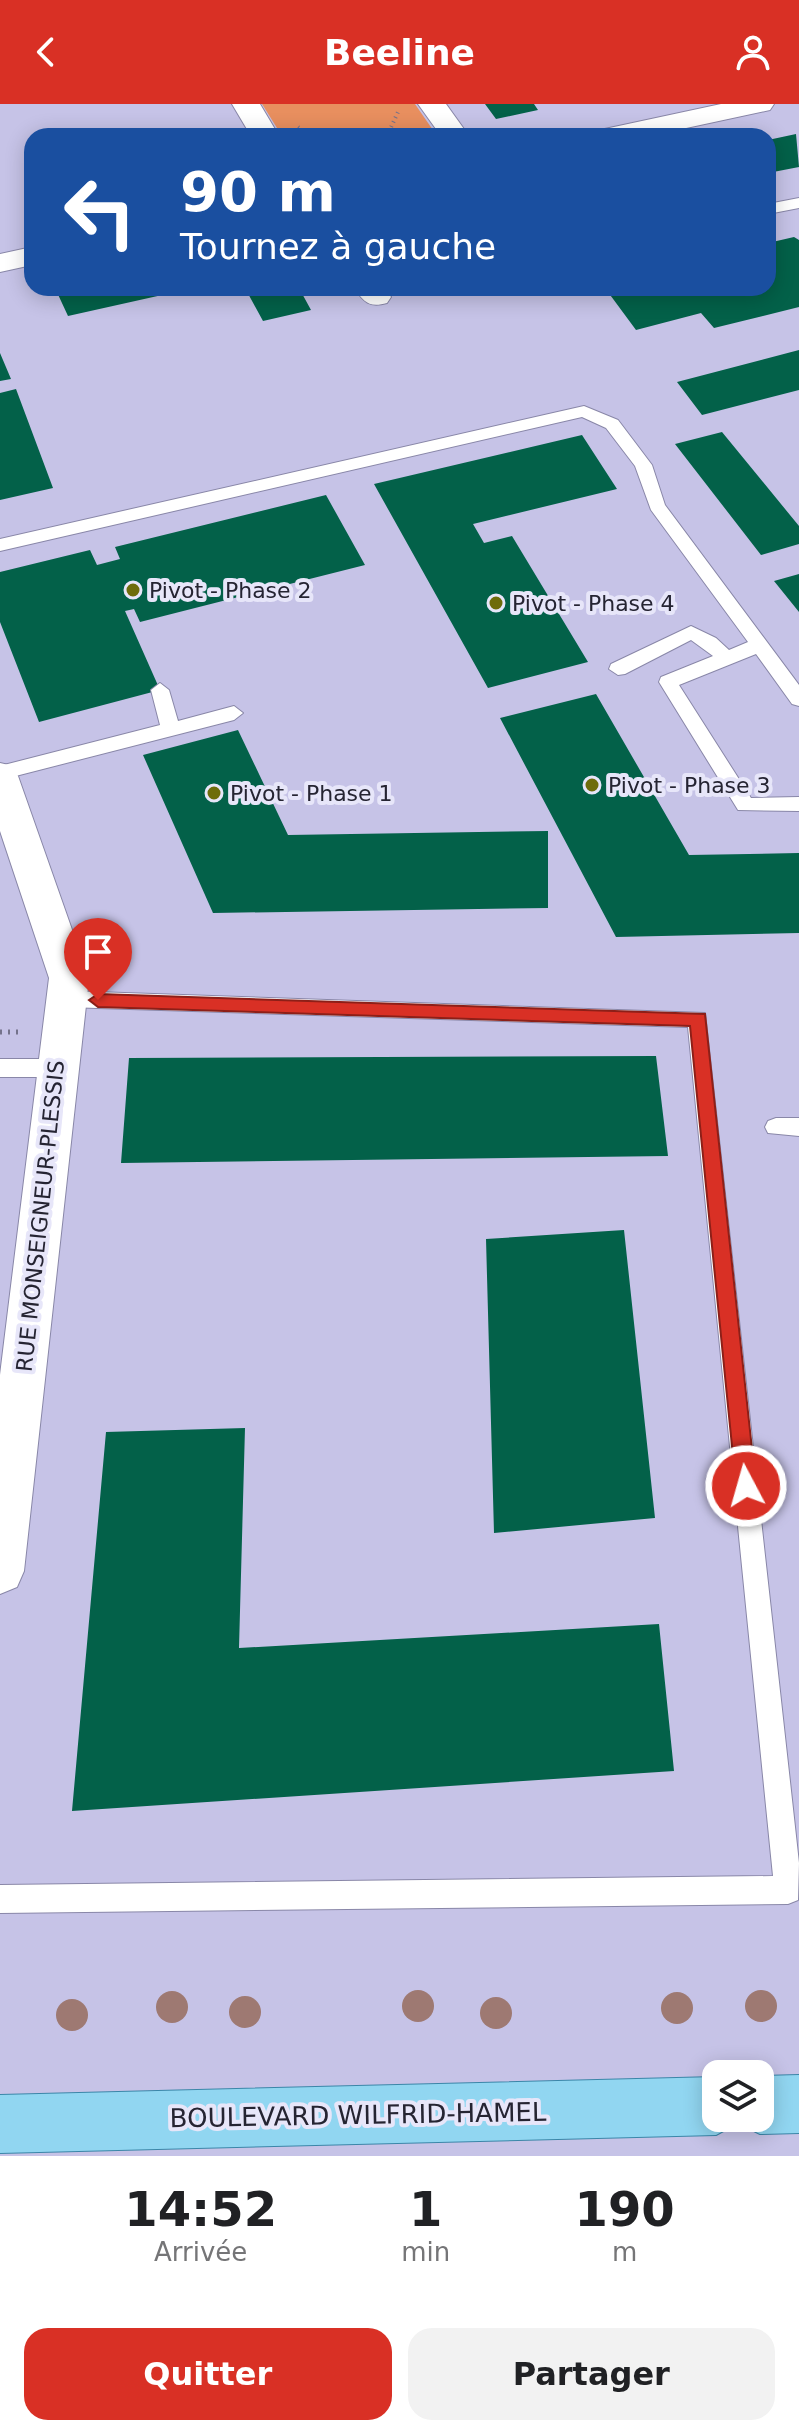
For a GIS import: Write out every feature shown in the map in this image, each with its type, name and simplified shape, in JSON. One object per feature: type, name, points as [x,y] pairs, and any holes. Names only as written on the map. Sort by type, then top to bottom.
[{"type":"main road","points":[[774,2105],[799,2104]]},
{"type":"main road","name":"BOULEVARD WILFRID-HAMEL","points":[[0,2124],[702,2106]]},
{"type":"street","points":[[246,104],[260,128]]},
{"type":"street","points":[[432,104],[449,128]]},
{"type":"street","points":[[664,128],[760,104]]},
{"type":"street","points":[[0,263],[24,258]]},
{"type":"street","name":"RUE MONSEIGNEUR-PLESSIS","points":[[0,774],[69,978],[56,1068],[0,1571]]},
{"type":"lane","points":[[776,207],[799,203]]},
{"type":"lane","points":[[0,545],[584,411],[612,424],[628,444],[643,465],[657,506],[799,699]]},
{"type":"lane","points":[[618,669],[691,632],[710,642],[725,657]]},
{"type":"lane","points":[[759,645],[668,682],[745,805],[799,804]]},
{"type":"lane","points":[[160,690],[183,732]]},
{"type":"lane","points":[[0,774],[183,732],[234,713]]},
{"type":"lane","points":[[0,1899],[788,1890],[698,1019],[66,999]]},
{"type":"lane","points":[[0,1068],[56,1068]]},
{"type":"lane","points":[[776,1127],[799,1127]]},
{"type":"path","points":[[392,128],[400,115],[395,104]]},
{"type":"shaded area","points":[[262,104],[415,104],[432,128],[277,128]]},
{"type":"building","points":[[485,104],[534,104],[538,110],[496,119]]},
{"type":"building","points":[[796,134],[799,167],[776,171],[776,138]]},
{"type":"building","points":[[794,237],[799,240],[799,307],[714,328],[701,313],[636,330],[611,296],[776,296],[776,241]]},
{"type":"building","points":[[59,296],[158,296],[68,316]]},
{"type":"building","points":[[249,296],[303,296],[311,310],[263,321]]},
{"type":"building","points":[[799,350],[799,390],[702,415],[677,382]]},
{"type":"building","points":[[0,353],[11,379],[0,381]]},
{"type":"building","points":[[16,389],[53,488],[0,500],[0,393]]},
{"type":"building","points":[[722,432],[799,526],[799,544],[761,555],[675,444]]},
{"type":"building","name":"Pivot - Phase 4","points":[[582,435],[617,489],[473,524],[484,543],[512,536],[588,662],[488,688],[374,484]]},
{"type":"building","name":"Pivot - Phase 2","points":[[326,495],[365,565],[140,622],[134,609],[125,611],[160,690],[39,722],[0,622],[0,572],[90,550],[97,565],[120,559],[115,547]]},
{"type":"building","points":[[799,574],[799,612],[774,581]]},
{"type":"building","name":"Pivot - Phase 3","points":[[596,694],[689,855],[799,853],[799,933],[616,937],[500,718]]},
{"type":"building","name":"Pivot - Phase 1","points":[[238,730],[288,835],[548,831],[548,908],[213,913],[143,755]]},
{"type":"building","points":[[656,1056],[668,1156],[121,1163],[129,1058]]},
{"type":"building","points":[[624,1230],[655,1518],[494,1533],[486,1239]]},
{"type":"building","points":[[245,1428],[239,1648],[659,1624],[674,1771],[72,1811],[106,1432]]},
{"type":"place","name":"Pivot - Phase 2","points":[[133,590]]},
{"type":"place","name":"Pivot - Phase 4","points":[[496,603]]},
{"type":"place","name":"Pivot - Phase 3","points":[[592,785]]},
{"type":"place","name":"Pivot - Phase 1","points":[[214,793]]},
{"type":"route","points":[[98,1000],[698,1019],[746,1486]]}]
